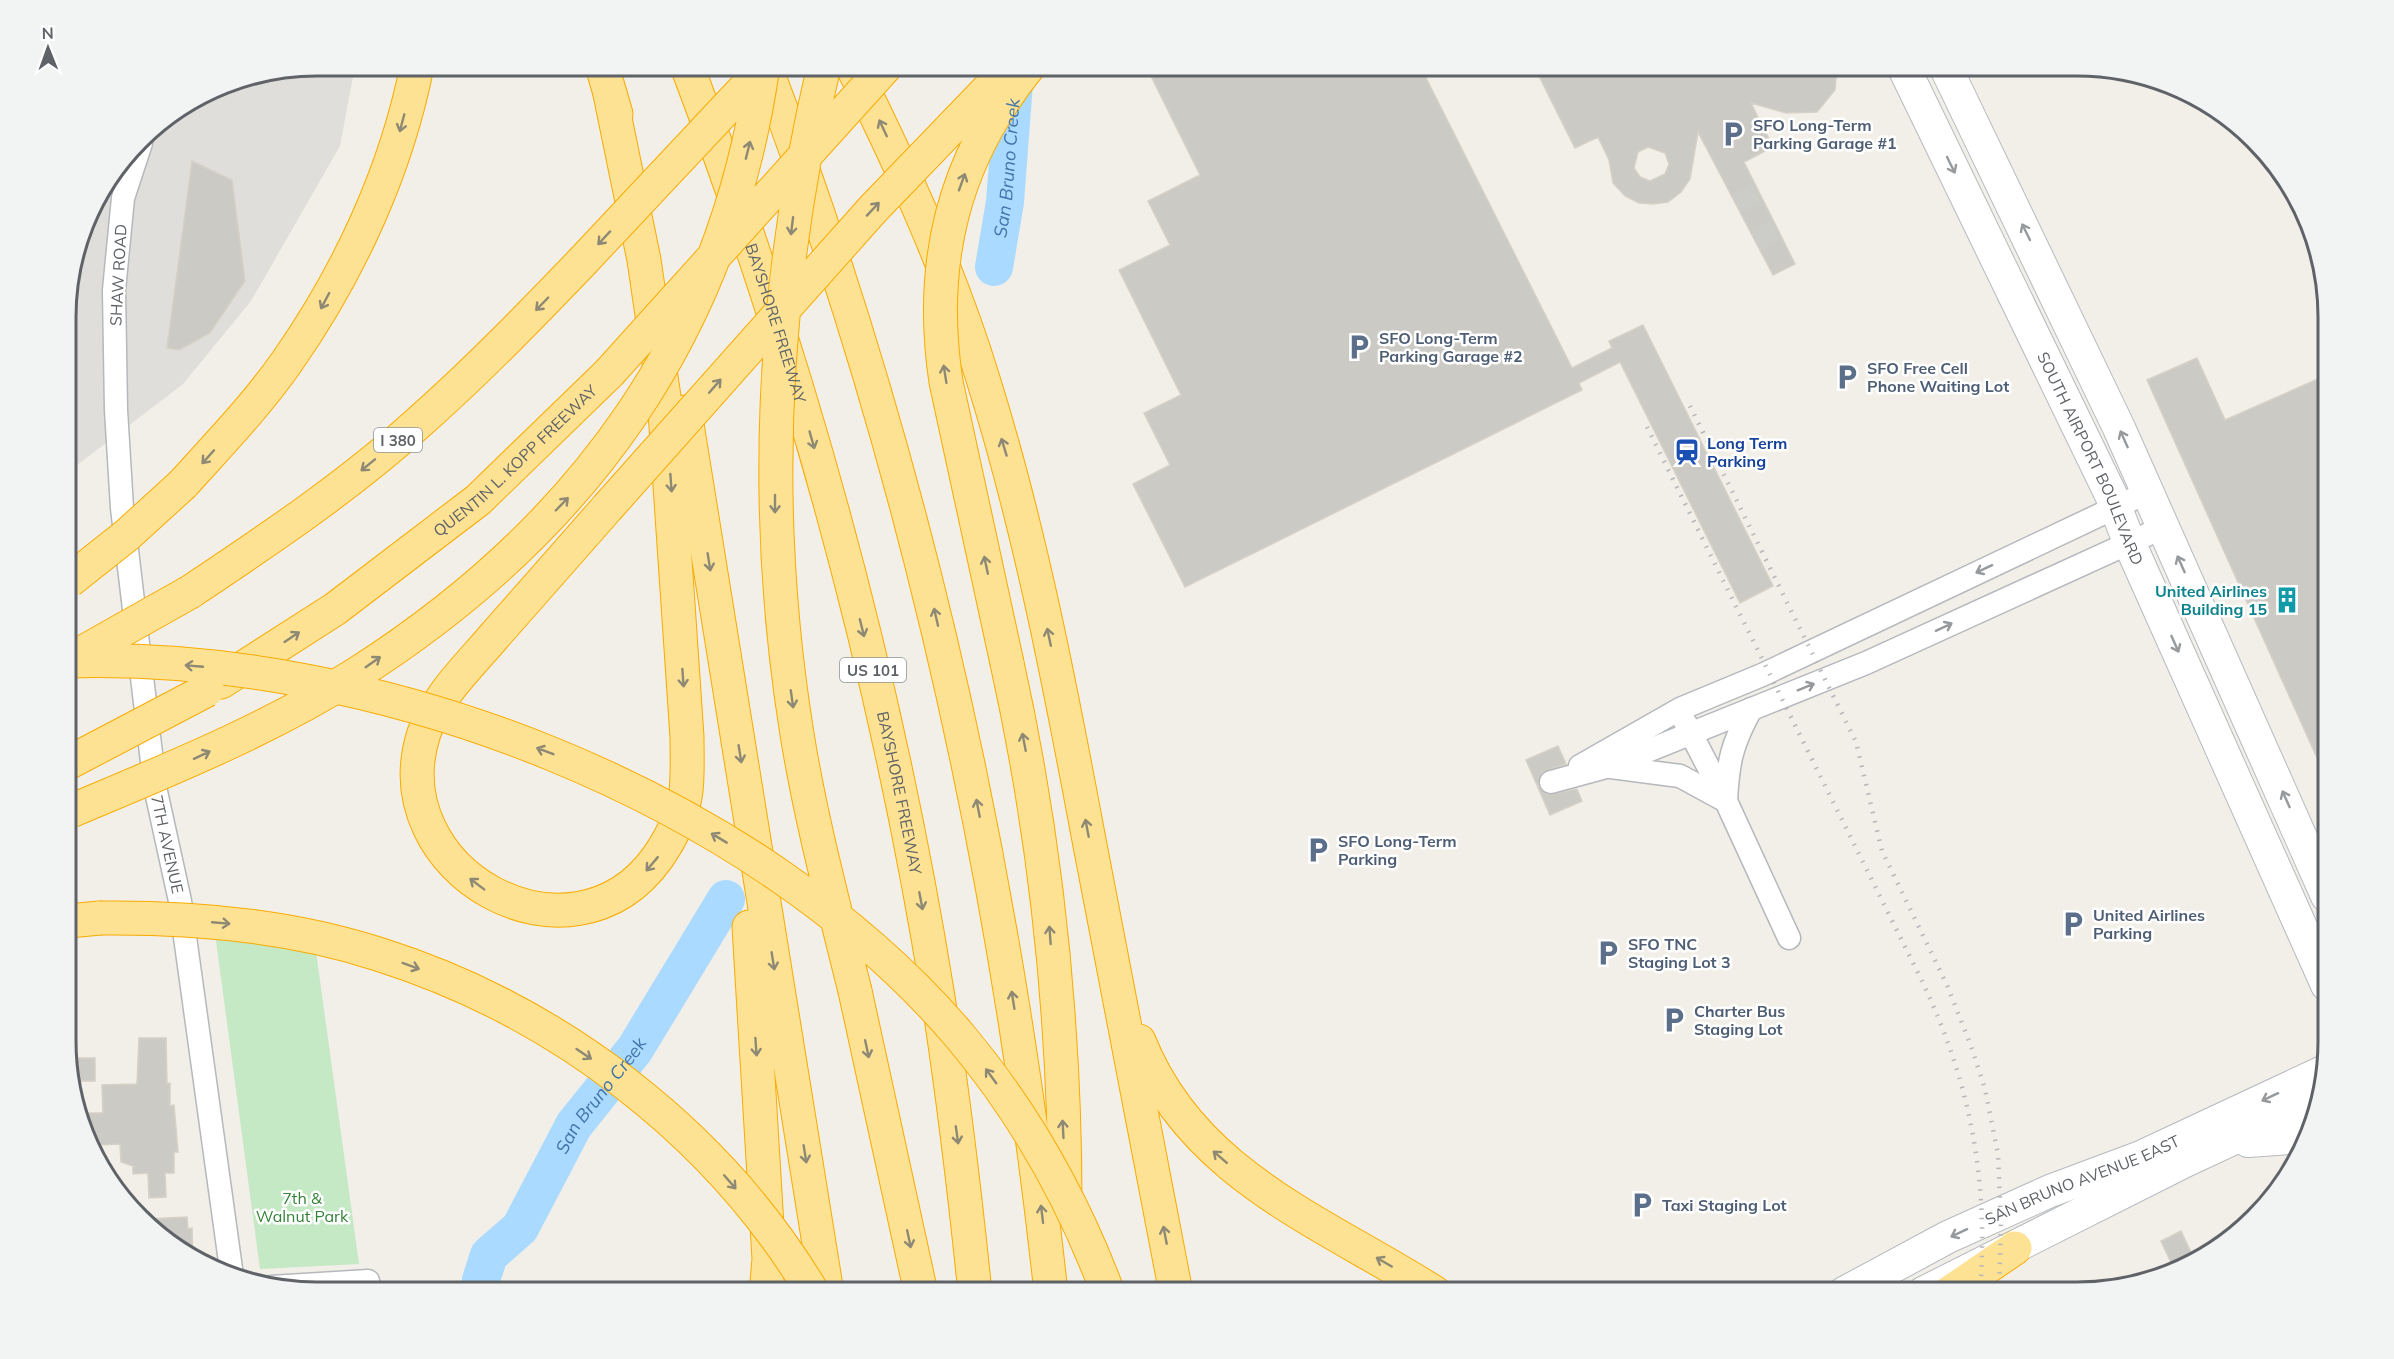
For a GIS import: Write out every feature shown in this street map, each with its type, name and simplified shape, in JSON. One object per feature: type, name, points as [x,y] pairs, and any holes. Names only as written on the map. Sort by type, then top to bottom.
[{"type":"highway","points":[[76,575],[127,535],[183,484],[272,382],[320,311],[376,200],[397,141],[414,76]]},
{"type":"highway","name":"BAYSHORE FREEWAY","points":[[691,76],[776,319],[827,493],[873,670],[903,807],[937,995],[961,1160],[974,1282]]},
{"type":"highway","name":"I 380","points":[[76,656],[190,592],[304,514],[416,425],[475,370],[582,262],[754,76]]},
{"type":"highway","points":[[76,808],[239,737],[357,673],[472,589],[521,546],[567,499],[614,441],[653,384],[686,325],[714,260],[736,198],[754,126],[762,76]]},
{"type":"highway","points":[[767,76],[823,224],[875,389],[942,643],[975,793],[1006,959],[1050,1282]]},
{"type":"highway","points":[[822,76],[806,144],[784,292],[778,372],[775,522],[780,596],[797,735],[810,805],[855,991],[919,1282]]},
{"type":"highway","points":[[857,76],[918,208],[953,295],[989,396],[1029,544],[1098,886],[1174,1282]]},
{"type":"highway","name":"QUENTIN L. KOPP FREEWAY","points":[[76,759],[207,690],[335,609],[478,500],[609,373],[877,76]]},
{"type":"highway","points":[[844,111],[896,76]]},
{"type":"highway","points":[[606,80],[644,261],[664,397],[667,441],[686,725],[686,793],[679,819],[667,844],[651,866],[631,886],[585,907],[557,910],[531,908],[504,901],[479,887],[458,869],[440,848],[428,825],[421,801],[420,752],[425,731],[450,688],[607,508],[667,441],[873,209],[1002,76]]},
{"type":"highway","points":[[1022,76],[998,109],[970,160],[948,228],[941,267],[940,342],[946,382],[1034,798],[1050,932],[1065,1162],[1065,1282]]},
{"type":"highway","points":[[606,80],[649,233],[677,364],[825,1282]]},
{"type":"highway","points":[[76,661],[169,663],[259,673],[389,699],[474,724],[557,755],[639,794],[718,837],[790,885],[862,940],[897,971],[958,1034],[1007,1099],[1058,1181],[1103,1282]]},
{"type":"highway","points":[[753,842],[749,934],[768,1248],[766,1282]]},
{"type":"highway","points":[[1098,886],[1122,989],[1139,1040],[1158,1080],[1193,1130],[1242,1176],[1276,1199],[1416,1282]]},
{"type":"highway","points":[[76,920],[172,918],[238,924],[306,935],[377,953],[442,977],[506,1006],[564,1040],[626,1083],[670,1121],[718,1167],[764,1220],[806,1282]]},
{"type":"highway","points":[[1965,1282],[2015,1248]]},
{"type":"street","name":"SOUTH AIRPORT BOULEVARD","points":[[1908,76],[2116,507],[2129,542],[2318,966]]},
{"type":"street","points":[[1950,76],[2148,492],[2318,876]]},
{"type":"street","name":"SHAW ROAD","points":[[116,410],[114,290],[123,198],[136,159]]},
{"type":"street","name":"7TH AVENUE","points":[[116,410],[122,508],[154,787],[180,901],[231,1266]]},
{"type":"street","points":[[2148,492],[1772,670],[1680,709],[1551,782],[1610,766],[1891,652],[2164,527]]},
{"type":"street","points":[[1680,709],[1690,734],[1726,801],[1789,938]]},
{"type":"street","points":[[1726,801],[1727,769],[1734,740],[1751,709]]},
{"type":"street","points":[[1610,766],[1680,776],[1726,801]]},
{"type":"street","name":"SAN BRUNO AVENUE EAST","points":[[1864,1282],[1948,1237],[2050,1191],[2141,1158],[2315,1076]]},
{"type":"street","name":"SAN BRUNO AVENUE EAST","points":[[1945,1282],[2218,1145],[2309,1103]]},
{"type":"street","points":[[2218,1145],[2297,1138]]},
{"type":"street","points":[[352,1282],[368,1281]]},
{"type":"shaded area","points":[[318,76],[353,76],[340,146],[251,301],[183,384],[76,466],[77,302],[85,255],[101,211],[126,171],[147,147],[171,126],[211,101],[240,89],[271,81]]},
{"type":"green space","name":"7th & Walnut Park","points":[[212,911],[314,937],[359,1264],[260,1269]]},
{"type":"building","name":"SFO Long-Term Parking Garage #2","points":[[1151,76],[1425,76],[1572,368],[1612,348],[1609,341],[1643,325],[1773,586],[1740,603],[1620,362],[1579,383],[1582,390],[1185,587],[1133,484],[1170,465],[1144,413],[1181,395],[1119,270],[1170,245],[1148,201],[1200,175]]},
{"type":"building","name":"SFO Long-Term Parking Garage #1","points":[[1539,76],[1836,76],[1835,90],[1817,112],[1786,113],[1751,103],[1773,147],[1744,162],[1795,264],[1773,275],[1698,132],[1690,179],[1681,192],[1668,202],[1653,204],[1639,203],[1625,196],[1613,183],[1609,160],[1598,137],[1575,148]],"holes":[[[1648,147],[1665,153],[1669,164],[1665,174],[1650,181],[1640,177],[1634,168],[1638,152]]]},
{"type":"building","points":[[192,161],[232,180],[245,281],[210,333],[179,350],[167,348]]},
{"type":"building","name":"United Airlines Building 15","points":[[2197,358],[2225,420],[2318,379],[2318,760],[2147,380]]},
{"type":"building","points":[[1558,746],[1566,764],[1542,772],[1538,786],[1548,795],[1577,789],[1582,801],[1550,815],[1526,760]]},
{"type":"building","points":[[139,1038],[166,1038],[167,1084],[170,1083],[170,1106],[174,1105],[178,1152],[174,1152],[174,1173],[165,1173],[166,1197],[149,1198],[148,1173],[133,1174],[133,1166],[121,1162],[120,1144],[100,1145],[87,1113],[103,1113],[102,1085],[137,1084]]},
{"type":"building","points":[[77,1058],[95,1058],[95,1081],[80,1081]]},
{"type":"building","points":[[187,1217],[188,1229],[192,1228],[193,1247],[171,1233],[154,1219]]},
{"type":"building","points":[[2181,1231],[2191,1253],[2171,1263],[2161,1241]]},
{"type":"waterway","name":"San Bruno Creek","points":[[994,267],[1005,202],[1014,76]]},
{"type":"waterway","name":"San Bruno Creek","points":[[481,1282],[489,1255],[520,1228],[574,1125],[635,1049],[726,899]]},
{"type":"tunnel","points":[[1737,203],[1759,192]]},
{"type":"tunnel","points":[[1756,240],[1778,229]]},
{"type":"railway","points":[[1690,406],[1856,742],[1882,851],[1947,985],[1971,1046],[1985,1089],[1998,1154],[2001,1222],[1999,1282]]},
{"type":"railway","points":[[1647,427],[1937,1015],[1952,1054],[1972,1131],[1981,1210],[1981,1282]]},
{"type":"place","name":"SFO Long-Term Parking Garage #1","points":[[1733,134]]},
{"type":"place","name":"SFO Long-Term Parking Garage #2","points":[[1359,347]]},
{"type":"place","name":"SFO Free Cell Phone Waiting Lot","points":[[1847,377]]},
{"type":"place","name":"Long Term Parking","points":[[1687,452]]},
{"type":"place","name":"United Airlines Building 15","points":[[2287,600]]},
{"type":"place","name":"SFO Long-Term Parking","points":[[1318,850]]},
{"type":"place","name":"United Airlines Parking","points":[[2073,924]]},
{"type":"place","name":"SFO TNC Staging Lot 3","points":[[1608,953]]},
{"type":"place","name":"Charter Bus Staging Lot","points":[[1674,1020]]},
{"type":"place","name":"Taxi Staging Lot","points":[[1642,1205]]}]
